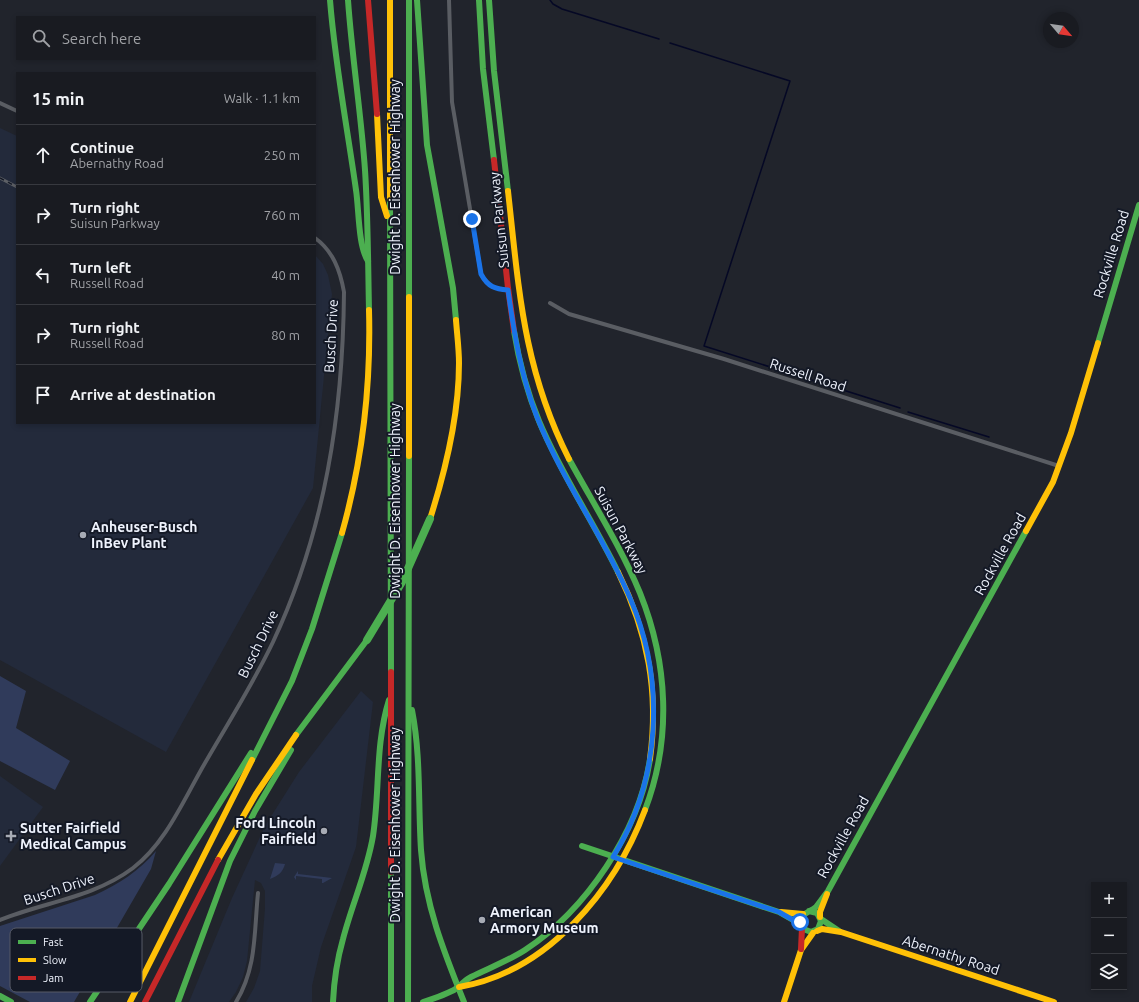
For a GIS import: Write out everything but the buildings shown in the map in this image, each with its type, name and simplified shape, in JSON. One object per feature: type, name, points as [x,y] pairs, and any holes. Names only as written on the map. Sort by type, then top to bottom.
[{"type":"main road","points":[[330,0],[336,63],[356,187],[364,256],[368,261]]},
{"type":"main road","points":[[142,978],[292,681],[309,640],[332,576],[356,473],[368,378],[370,334],[369,255],[365,169],[351,45],[348,0]]},
{"type":"main road","points":[[368,0],[378,108],[381,197],[389,222]]},
{"type":"main road","name":"Dwight D. Eisenhower Highway","points":[[390,0],[389,222],[391,1002]]},
{"type":"main road","name":"Dwight D. Eisenhower Highway","points":[[408,1002],[409,0]]},
{"type":"main road","points":[[145,1002],[213,868],[237,825],[282,755],[367,640],[402,582],[430,519],[442,482],[450,449],[456,410],[459,364],[453,288],[427,145],[417,0]]},
{"type":"main road","name":"Suisun Parkway","points":[[459,987],[469,977],[489,969],[520,953],[549,931],[584,897],[613,857],[635,815],[645,787],[652,750],[653,710],[649,659],[641,626],[630,598],[556,459],[537,417],[518,350],[508,290],[482,43],[479,0]]},
{"type":"main road","name":"Suisun Parkway","points":[[423,1002],[459,987],[473,986],[525,961],[573,925],[601,893],[623,860],[647,808],[659,764],[664,711],[659,657],[651,623],[640,593],[565,454],[547,413],[533,370],[524,327],[520,296],[493,50],[489,0]]},
{"type":"main road","name":"Rockville Road","points":[[820,918],[820,912],[828,891],[1038,512],[1060,467],[1139,205]]},
{"type":"main road","points":[[139,928],[209,821],[292,681]]},
{"type":"main road","points":[[334,1002],[335,965],[339,946],[362,879],[372,836],[382,728],[391,694]]},
{"type":"main road","points":[[408,695],[417,735],[421,843],[427,894],[437,934],[464,1002]]},
{"type":"main road","points":[[178,1002],[230,861],[266,791],[324,697]]},
{"type":"main road","points":[[582,846],[779,912],[801,926],[806,932],[815,932]]},
{"type":"main road","name":"Rockville Road","points":[[806,913],[814,909],[828,891]]},
{"type":"main road","points":[[779,912],[815,912],[820,918],[821,926],[801,950]]},
{"type":"main road","points":[[784,1002],[801,950],[803,934],[801,926],[806,913]]},
{"type":"main road","name":"Abernathy Road","points":[[820,918],[825,923],[841,932]]},
{"type":"main road","name":"Abernathy Road","points":[[815,932],[822,929],[841,932],[1054,1002]]},
{"type":"main road","points":[[90,1002],[97,992]]},
{"type":"main road","points":[[130,1002],[135,992]]},
{"type":"main road","points":[[0,996],[11,1002]]},
{"type":"street","points":[[448,0],[452,102],[481,274],[484,280],[496,289],[508,290]]},
{"type":"street","points":[[0,103],[16,111]]},
{"type":"street","name":"Busch Drive","points":[[0,920],[106,885],[130,870],[146,855],[167,827],[243,699],[269,649],[285,614],[306,558],[318,517],[332,450],[339,385],[344,292],[341,275],[335,260],[327,248],[316,239]]},
{"type":"street","name":"Russell Road","points":[[550,303],[569,314],[724,359],[1060,467]]},
{"type":"street","points":[[236,1002],[244,990],[253,964],[258,893]]},
{"type":"shaded area","points":[[0,128],[16,136],[16,424],[316,424],[316,256],[323,264],[328,275],[332,294],[313,488],[166,752],[0,660]]},
{"type":"shaded area","points":[[0,676],[26,691],[16,728],[70,761],[55,790],[0,761]]},
{"type":"shaded area","points":[[361,691],[373,702],[356,847],[321,947],[312,986],[312,1002],[246,1002],[254,988],[260,971],[265,908],[265,891],[261,883],[255,880],[247,961],[243,977],[236,992],[229,1002],[189,1002],[232,898],[265,826],[299,772]]},
{"type":"shaded area","name":"Sutter Fairfield Medical Campus","points":[[0,776],[43,807],[0,866]]},
{"type":"shaded area","points":[[156,851],[151,869],[117,928],[10,928],[10,991],[0,986],[0,926],[104,891],[136,871]]},
{"type":"shaded area","points":[[275,863],[285,864],[280,873],[270,879]]},
{"type":"shaded area","points":[[298,871],[298,874],[332,878],[323,883],[322,879],[296,876],[296,880],[294,877]]},
{"type":"shaded area","points":[[11,992],[80,992],[74,1002],[30,1002]]},
{"type":"waterway","points":[[550,0],[553,4],[562,9],[659,39]]},
{"type":"waterway","points":[[670,43],[790,81],[704,346],[900,408]]},
{"type":"waterway","points":[[908,412],[989,437]]},
{"type":"railway","points":[[0,178],[16,186]]},
{"type":"traffic: fast","points":[[330,0],[338,71],[356,190],[362,246],[368,261]]},
{"type":"traffic: fast","points":[[348,0],[365,170],[369,310]]},
{"type":"traffic: fast","points":[[409,0],[409,297]]},
{"type":"traffic: fast","points":[[417,0],[427,145],[453,288],[456,320]]},
{"type":"traffic: fast","points":[[479,0],[483,69],[494,160]]},
{"type":"traffic: fast","points":[[489,0],[494,71],[508,191]]},
{"type":"traffic: fast","points":[[390,198],[391,672]]},
{"type":"traffic: fast","points":[[1098,343],[1139,205]]},
{"type":"traffic: fast","points":[[514,331],[524,377],[539,421],[557,460],[618,572]]},
{"type":"traffic: fast","points":[[408,1002],[409,456]]},
{"type":"traffic: fast","points":[[569,459],[616,542],[640,593],[656,646],[661,674],[663,729],[660,756],[654,783],[645,810]]},
{"type":"traffic: fast","points":[[367,640],[402,582],[430,519]]},
{"type":"traffic: fast","points":[[809,911],[817,913],[821,921],[818,929],[811,932],[801,928],[801,917],[804,915],[807,913],[810,911],[816,907],[828,891],[1026,531]]},
{"type":"traffic: fast","points":[[252,760],[292,681],[312,629],[342,533]]},
{"type":"traffic: fast","points":[[296,735],[367,640]]},
{"type":"traffic: fast","points":[[333,1002],[336,970],[341,947],[367,862],[373,836],[380,751],[389,700]]},
{"type":"traffic: fast","points":[[412,710],[417,745],[423,870],[436,928],[464,1002]]},
{"type":"traffic: fast","points":[[178,1002],[230,861],[255,811],[291,750]]},
{"type":"traffic: fast","points":[[140,928],[169,884],[251,753]]},
{"type":"traffic: fast","points":[[423,1002],[454,990],[471,977],[519,954],[569,914],[606,867],[622,841],[644,787],[650,759]]},
{"type":"traffic: fast","points":[[582,846],[779,912],[800,924]]},
{"type":"traffic: fast","points":[[391,872],[391,1002]]},
{"type":"traffic: fast","points":[[821,919],[839,931]]},
{"type":"traffic: fast","points":[[90,1002],[97,992]]},
{"type":"traffic: fast","points":[[0,996],[11,1002]]},
{"type":"traffic: slow","points":[[390,0],[390,198]]},
{"type":"traffic: slow","points":[[377,114],[381,197],[387,216]]},
{"type":"traffic: slow","points":[[508,191],[520,295],[532,360],[542,393],[569,459]]},
{"type":"traffic: slow","points":[[409,297],[409,456]]},
{"type":"traffic: slow","points":[[342,533],[355,479],[364,423],[367,394],[369,310]]},
{"type":"traffic: slow","points":[[430,519],[446,462],[457,403],[459,363],[456,320]]},
{"type":"traffic: slow","points":[[1026,531],[1053,482],[1071,433],[1098,343]]},
{"type":"traffic: slow","points":[[618,572],[637,618],[649,663],[653,710],[650,759]]},
{"type":"traffic: slow","points":[[218,860],[256,794],[296,735]]},
{"type":"traffic: slow","points":[[142,978],[252,760]]},
{"type":"traffic: slow","points":[[459,987],[491,978],[521,964],[549,945],[574,923],[596,897],[616,869],[632,840],[645,810]]},
{"type":"traffic: slow","points":[[820,917],[820,912],[827,894]]},
{"type":"traffic: slow","points":[[781,912],[803,914]]},
{"type":"traffic: slow","points":[[817,931],[822,929],[841,932],[1054,1002]]},
{"type":"traffic: slow","points":[[784,1002],[801,950],[813,933]]},
{"type":"traffic: slow","points":[[130,1002],[135,992]]},
{"type":"traffic: jam","points":[[368,0],[377,114]]},
{"type":"traffic: jam","points":[[494,160],[514,331]]},
{"type":"traffic: jam","points":[[391,672],[391,872]]},
{"type":"traffic: jam","points":[[145,1002],[218,860]]},
{"type":"traffic: jam","points":[[801,949],[802,928]]},
{"type":"place","name":"Anheuser-Busch InBev Plant","points":[[83,535]]},
{"type":"place","name":"Ford Lincoln Fairfield","points":[[324,831]]},
{"type":"place","name":"Sutter Fairfield Medical Campus","points":[[11,836]]},
{"type":"place","name":"American Armory Museum","points":[[482,920]]},
{"type":"route","points":[[472,219],[481,274],[484,280],[496,289],[508,290],[523,373],[537,417],[556,459],[630,598],[641,626],[649,659],[653,694],[653,728],[650,762],[645,787],[633,820],[622,843],[613,857],[779,912],[800,924],[800,922]]}]
